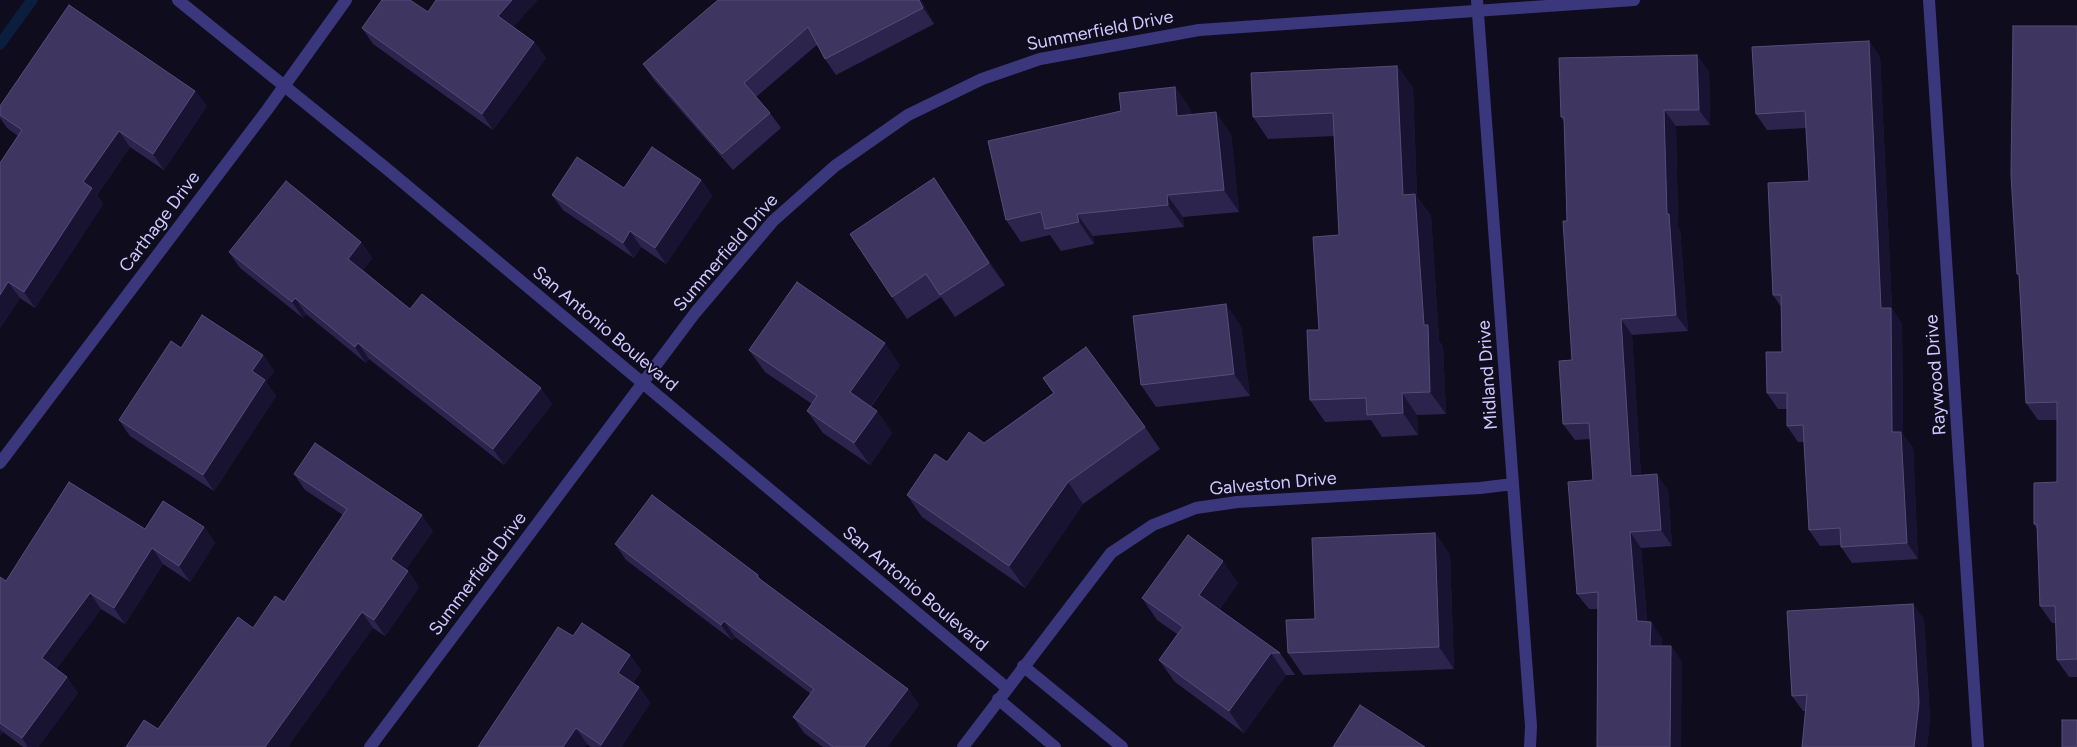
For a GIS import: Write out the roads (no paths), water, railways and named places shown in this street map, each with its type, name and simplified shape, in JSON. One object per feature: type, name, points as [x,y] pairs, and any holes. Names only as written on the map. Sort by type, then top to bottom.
[{"type":"street","name":"San Antonio Boulevard","points":[[178,0],[387,169],[1007,688]]},
{"type":"street","name":"Carthage Drive","points":[[0,463],[284,86],[346,0]]},
{"type":"street","name":"Summerfield Drive","points":[[370,747],[695,313],[767,228],[835,166],[908,115],[982,79],[1040,59],[1199,30],[1478,5],[1634,0]]},
{"type":"street","name":"Raywood Drive","points":[[1929,0],[1978,747]]},
{"type":"street","name":"Midland Drive","points":[[1478,5],[1531,726],[1530,747]]},
{"type":"street","name":"Galveston Drive","points":[[963,747],[1111,552],[1153,525],[1196,508],[1237,502],[1480,488],[1513,484]]},
{"type":"street","points":[[1023,666],[1122,747]]},
{"type":"street","points":[[998,699],[1055,747]]},
{"type":"waterway","points":[[0,44],[32,0]]}]
